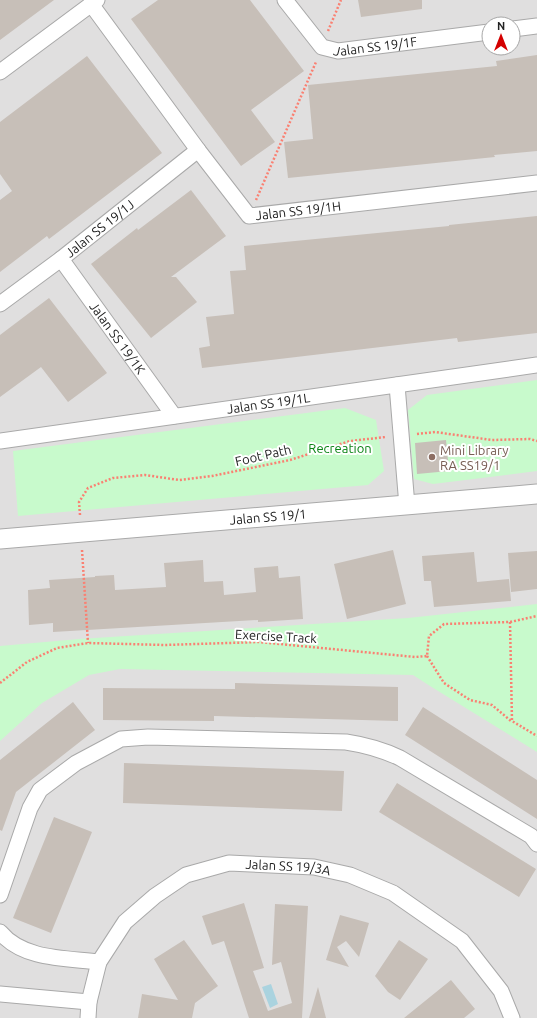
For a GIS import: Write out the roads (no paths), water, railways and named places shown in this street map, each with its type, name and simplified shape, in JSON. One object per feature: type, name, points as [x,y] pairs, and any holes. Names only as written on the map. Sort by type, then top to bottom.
[{"type":"street","name":"Jalan SS 19/1F","points":[[285,0],[322,47],[338,51],[481,33]]},
{"type":"street","points":[[0,72],[94,2]]},
{"type":"street","name":"Jalan SS 19/1H","points":[[94,2],[198,150],[249,216],[537,183]]},
{"type":"street","points":[[521,28],[537,26]]},
{"type":"street","name":"Jalan SS 19/1J","points":[[0,304],[61,259],[198,150]]},
{"type":"street","name":"Jalan SS 19/1K","points":[[61,259],[174,416]]},
{"type":"street","name":"Jalan SS 19/1L","points":[[0,441],[537,365]]},
{"type":"street","points":[[397,385],[407,506]]},
{"type":"street","name":"Jalan SS 19/1","points":[[0,539],[537,494]]},
{"type":"street","points":[[0,895],[30,808],[40,790],[76,763],[121,739],[148,737],[346,742],[365,745],[385,751],[400,758],[531,836],[537,844]]},
{"type":"street","name":"Jalan SS 19/3A","points":[[88,1018],[89,1002],[99,962],[125,922],[155,896],[186,875],[229,863],[314,867],[350,874],[393,893],[462,941],[501,991],[512,1018]]},
{"type":"street","points":[[0,932],[22,949],[47,956],[99,962]]},
{"type":"street","points":[[0,994],[89,1002]]},
{"type":"water","points":[[271,984],[278,1004],[270,1008],[262,987]]},
{"type":"place","name":"Mini Library RA SS19/1","points":[[432,457]]},
{"type":"park label","name":"Recreation","points":[[340,448]]}]
